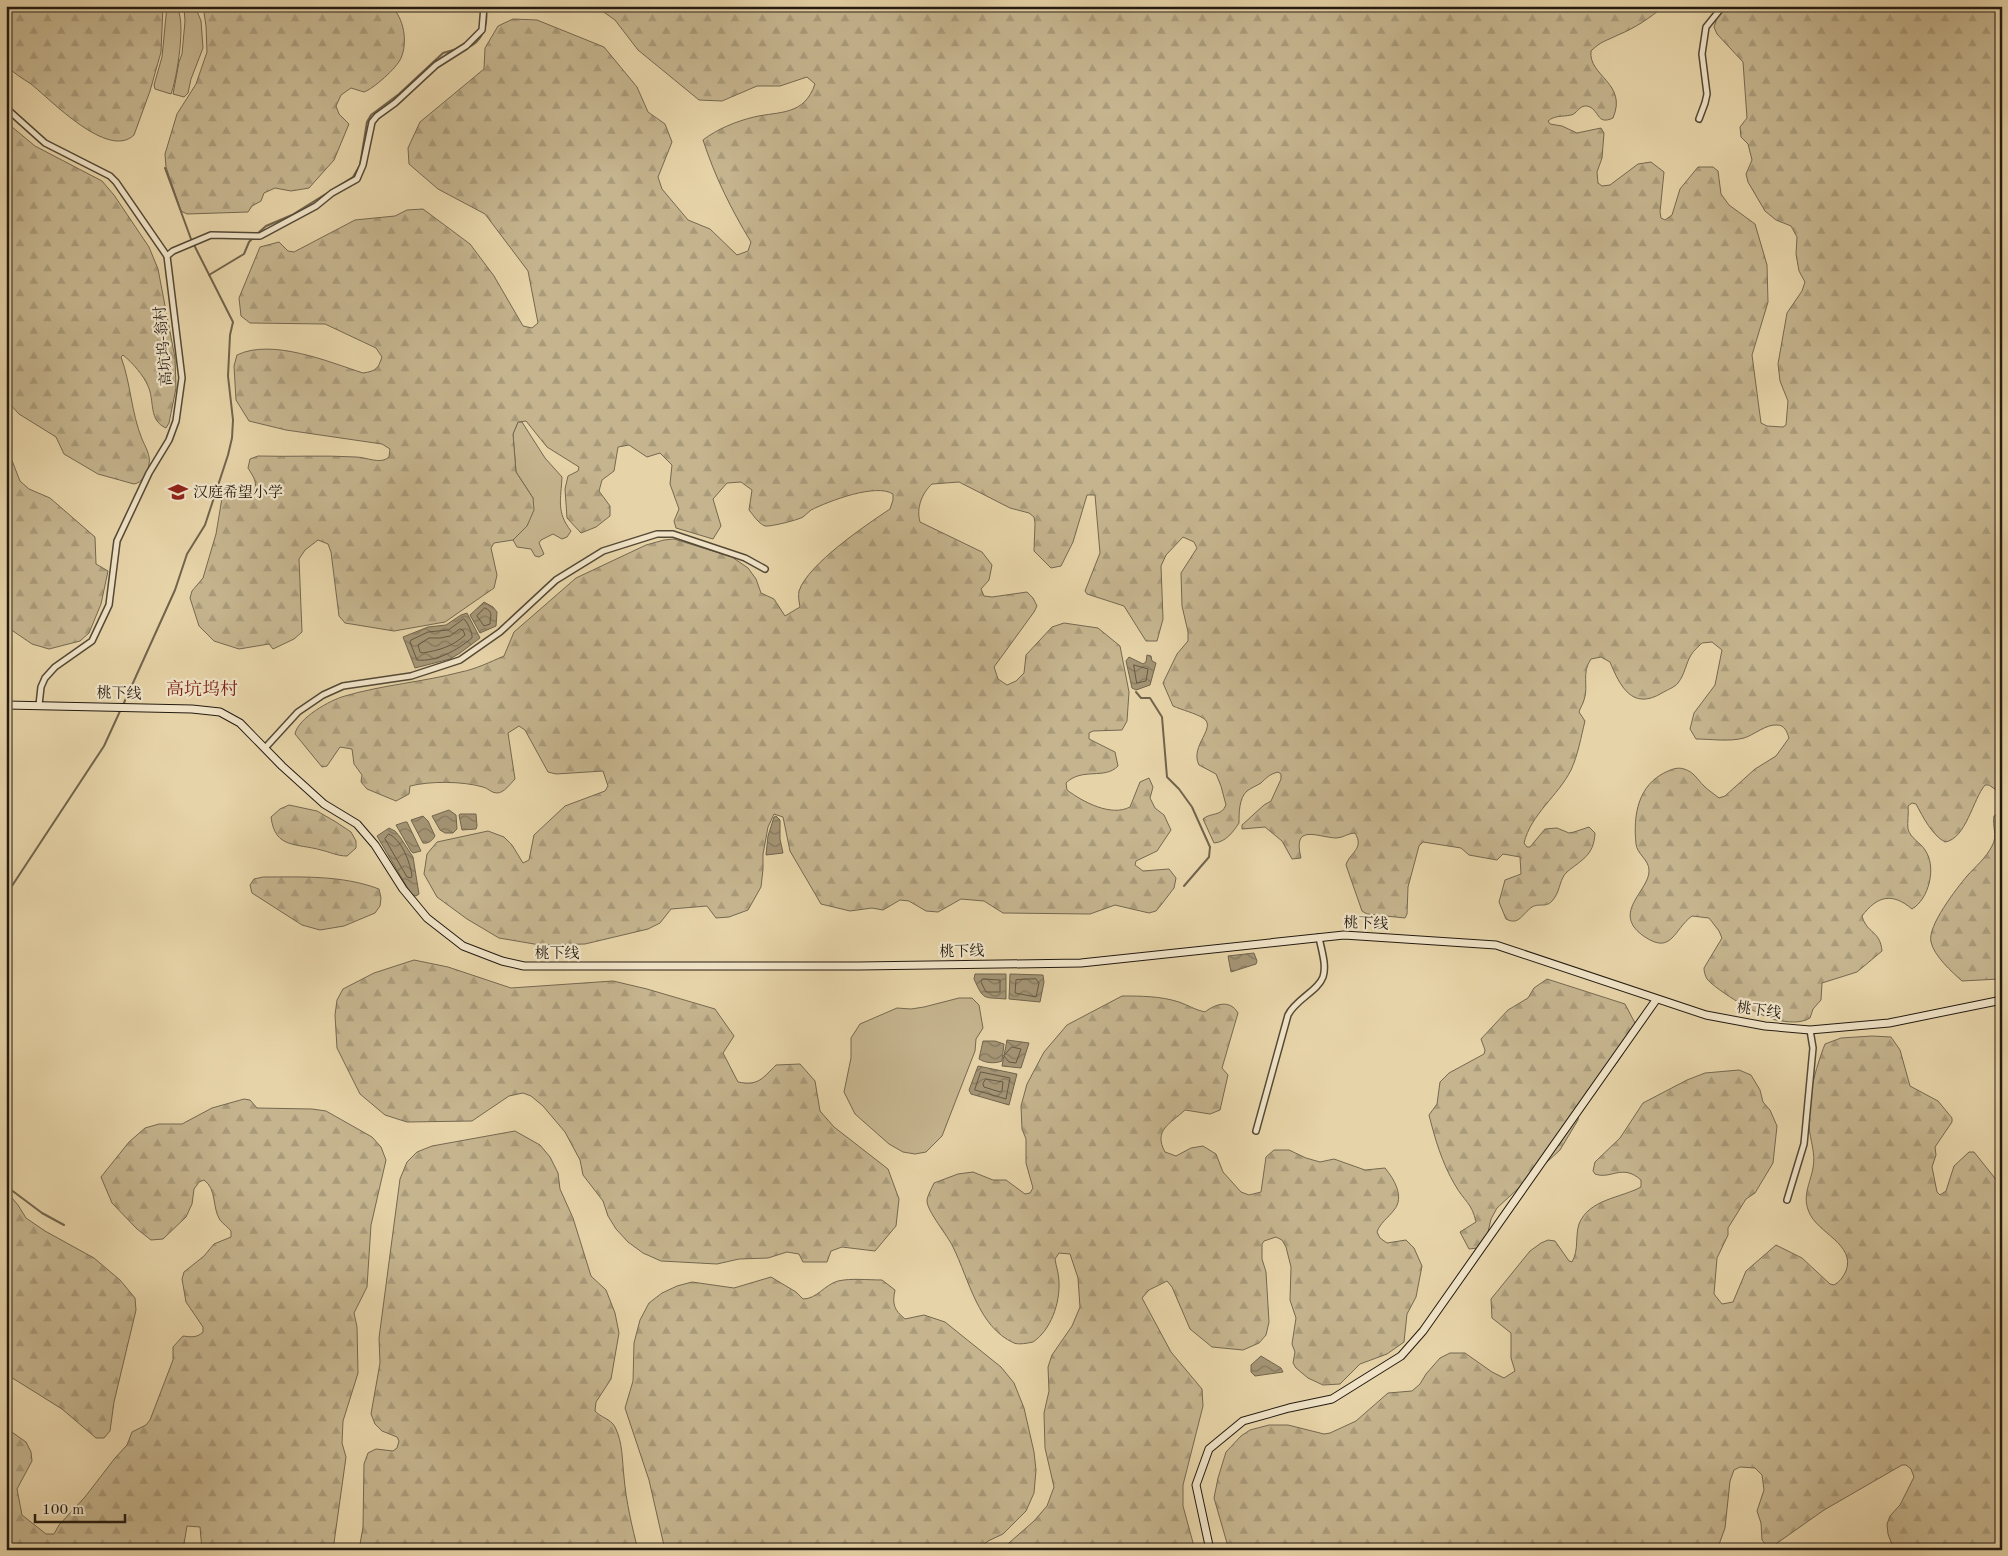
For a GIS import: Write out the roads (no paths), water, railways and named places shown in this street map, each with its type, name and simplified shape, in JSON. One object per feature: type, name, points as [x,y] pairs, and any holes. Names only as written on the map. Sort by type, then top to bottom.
[{"type":"main road","name":"桃下线","points":[[6,705],[211,710],[220,712],[240,723],[324,804],[357,824],[369,836],[403,889],[427,918],[463,946],[502,961],[524,966],[859,966],[1081,963],[1344,935],[1482,942],[1706,1015],[1744,1023],[1810,1030],[1889,1024],[2002,1000]]},
{"type":"main road","points":[[1210,1550],[1196,1485],[1209,1449],[1243,1421],[1332,1398],[1401,1356],[1423,1331],[1656,1000]]},
{"type":"street","points":[[167,256],[173,251],[211,235],[260,236],[316,206],[357,179],[364,165],[372,122],[436,66],[466,46],[482,30],[484,6]]},
{"type":"street","points":[[1699,119],[1707,94],[1702,54],[1706,27],[1723,6]]},
{"type":"street","name":"高坑坞-翁村","points":[[6,108],[45,143],[110,176],[167,256],[182,378],[176,421],[169,440],[149,473],[117,541],[109,605],[92,641],[55,667],[45,678],[41,688],[39,705]]},
{"type":"street","points":[[264,748],[298,712],[323,695],[343,686],[411,676],[460,660],[500,632],[556,580],[603,551],[656,534],[673,534],[745,558],[764,569]]},
{"type":"street","points":[[1256,1131],[1291,1008],[1317,985],[1323,976],[1324,966],[1319,937]]},
{"type":"street","points":[[1787,1200],[1804,1144],[1813,1048],[1810,1030]]},
{"type":"water","points":[[484,602],[493,607],[497,612],[496,626],[480,633],[470,615]]},
{"type":"water","points":[[467,613],[480,638],[450,659],[415,668],[403,637],[428,627],[446,625]]},
{"type":"water","points":[[1147,655],[1151,656],[1152,661],[1156,663],[1150,685],[1136,690],[1132,688],[1126,661],[1129,657],[1143,664],[1146,662]]},
{"type":"water","points":[[449,810],[456,815],[457,829],[453,833],[445,833],[440,830],[432,816]]},
{"type":"water","points":[[460,814],[476,814],[476,829],[462,830]]},
{"type":"water","points":[[423,816],[428,821],[435,836],[427,843],[423,843],[411,820]]},
{"type":"water","points":[[776,816],[780,820],[780,839],[783,853],[766,855],[768,836]]},
{"type":"water","points":[[407,822],[421,851],[413,853],[411,851],[396,825]]},
{"type":"water","points":[[389,828],[400,837],[413,857],[419,894],[416,896],[411,894],[377,836]]},
{"type":"water","points":[[1254,953],[1257,961],[1256,964],[1231,972],[1228,956]]},
{"type":"water","points":[[975,974],[1006,974],[1006,999],[988,998],[982,994],[974,979]]},
{"type":"water","points":[[1010,974],[1043,975],[1044,982],[1040,1002],[1009,999]]},
{"type":"water","points":[[1007,1040],[1029,1043],[1021,1068],[1002,1066]]},
{"type":"water","points":[[983,1041],[995,1041],[1004,1044],[1002,1061],[990,1063],[979,1059]]},
{"type":"water","points":[[978,1066],[1017,1074],[1009,1105],[971,1094],[969,1090]]},
{"type":"water","points":[[1261,1356],[1281,1368],[1283,1372],[1255,1376],[1251,1372],[1251,1365]]},
{"type":"waterway","points":[[467,48],[477,42],[483,33],[486,11]]},
{"type":"waterway","points":[[257,234],[266,226],[292,215],[353,177],[360,165],[367,122],[371,115],[399,94],[443,53],[457,49]]},
{"type":"waterway","points":[[123,705],[175,590],[187,554],[205,525],[232,438],[233,420],[228,376],[230,335],[233,322],[191,239],[165,168]]},
{"type":"waterway","points":[[209,275],[244,254],[249,242],[254,237]]},
{"type":"waterway","points":[[1136,692],[1141,698],[1150,698],[1162,717],[1167,777],[1179,789],[1192,807],[1210,847],[1209,857],[1184,886]]},
{"type":"waterway","points":[[6,895],[104,746],[121,709]]},
{"type":"waterway","points":[[6,1186],[42,1213],[64,1225]]},
{"type":"place","name":"汉庭希望小学","points":[[178,492]]},
{"type":"district","name":"高坑坞村","points":[[202,689]]}]
